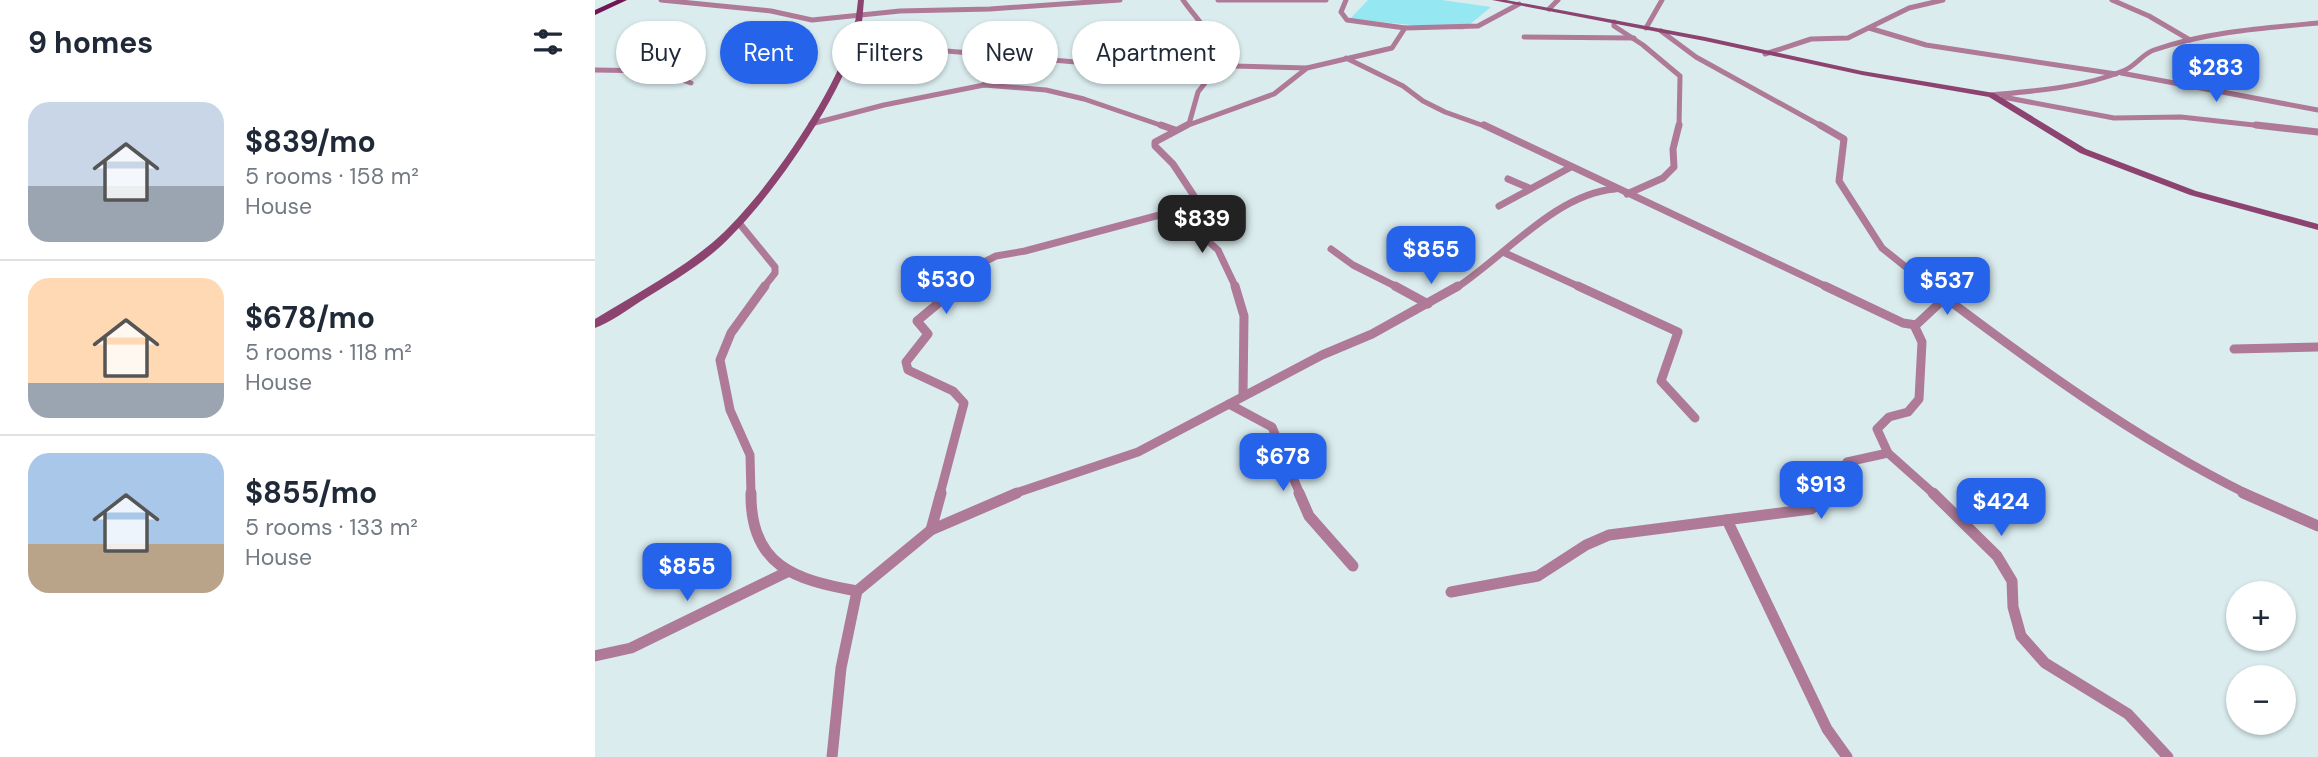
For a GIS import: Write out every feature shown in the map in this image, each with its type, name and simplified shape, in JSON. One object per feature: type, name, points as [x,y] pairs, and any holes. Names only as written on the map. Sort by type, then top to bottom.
[{"type":"main road","points":[[595,13],[624,0]]},
{"type":"street","points":[[661,0],[771,11],[808,20],[861,14],[1035,7],[1120,0]]},
{"type":"street","points":[[859,21],[861,0]]},
{"type":"street","points":[[1184,0],[1198,21]]},
{"type":"street","points":[[1218,0],[1327,0]]},
{"type":"street","points":[[1346,0],[1341,12],[1347,20],[1405,28],[1478,26],[1519,4]]},
{"type":"street","points":[[1495,0],[1919,84],[2115,118],[2181,117],[2318,132]]},
{"type":"street","points":[[1549,9],[1558,0]]},
{"type":"street","points":[[1646,28],[1662,0]]},
{"type":"street","points":[[1906,0],[1913,7]]},
{"type":"street","points":[[1765,54],[1811,39],[1848,38],[1913,7],[1943,0]]},
{"type":"street","points":[[2112,0],[2149,16],[2190,40]]},
{"type":"street","points":[[1614,22],[1614,26],[1634,38],[1679,76],[1679,125],[1673,149],[1674,167],[1670,172],[1627,194]]},
{"type":"street","points":[[1991,95],[2061,88],[2119,74],[2150,51],[2190,40],[2248,29],[2318,23]]},
{"type":"street","points":[[1240,66],[1307,68],[1392,48],[1405,28]]},
{"type":"street","points":[[1869,28],[1926,45],[2069,64],[2318,110]]},
{"type":"street","points":[[1661,31],[1696,57],[1844,139],[1839,181],[1882,248],[1945,298],[2025,358],[2147,437],[2244,493],[2318,526]]},
{"type":"street","points":[[1524,37],[1634,38]]},
{"type":"street","points":[[1346,58],[1403,86],[1434,106],[1481,124],[1903,323],[1914,325]]},
{"type":"street","points":[[931,530],[964,403],[953,391],[908,370],[906,362],[928,334],[917,321],[957,289],[980,264],[996,256],[1182,209],[1195,203],[1196,200],[1181,179],[1174,163],[1155,146],[1155,142],[1189,124],[1274,94],[1307,68]]},
{"type":"street","points":[[595,70],[616,70]]},
{"type":"street","points":[[595,324],[692,262],[739,223],[811,124],[835,84]]},
{"type":"street","points":[[1189,124],[1198,92],[1204,84]]},
{"type":"street","points":[[811,124],[884,105],[984,85],[1046,90],[1096,102],[1175,130]]},
{"type":"street","points":[[1991,95],[2083,151],[2193,193],[2318,227]]},
{"type":"street","points":[[1499,206],[1571,167]]},
{"type":"street","points":[[1508,179],[1529,188]]},
{"type":"street","points":[[832,757],[841,668],[857,591],[931,530],[1023,490],[1137,452],[1243,395],[1322,355],[1372,334],[1428,304],[1484,270],[1505,253],[1526,230],[1593,195],[1615,189]]},
{"type":"street","points":[[1182,209],[1181,217],[1187,224],[1219,250],[1237,291],[1244,316],[1243,395]]},
{"type":"street","points":[[739,223],[775,267],[775,273],[728,340],[719,366],[736,426],[749,448],[752,513],[757,540],[768,557],[787,572],[822,585],[857,591]]},
{"type":"street","points":[[1331,248],[1347,262],[1428,304]]},
{"type":"street","points":[[1505,253],[1678,332],[1661,381],[1695,418]]},
{"type":"street","points":[[1914,325],[1945,298]]},
{"type":"street","points":[[1914,325],[1922,342],[1919,399],[1908,412],[1889,417],[1877,429],[1888,453],[1960,517],[1997,556],[2012,581],[2013,607],[2021,636],[2045,663],[2128,714],[2168,757]]},
{"type":"street","points":[[2234,349],[2318,347]]},
{"type":"street","points":[[1229,404],[1272,427],[1309,516],[1353,566]]},
{"type":"street","points":[[1451,592],[1538,576],[1586,545],[1609,535],[1811,509],[1821,502],[1847,462],[1888,453]]},
{"type":"street","points":[[1727,520],[1828,729],[1847,757]]},
{"type":"street","points":[[595,656],[631,648],[787,572]]},
{"type":"shaded area","points":[[1368,0],[1442,0],[1491,7],[1463,30],[1350,19]]}]
